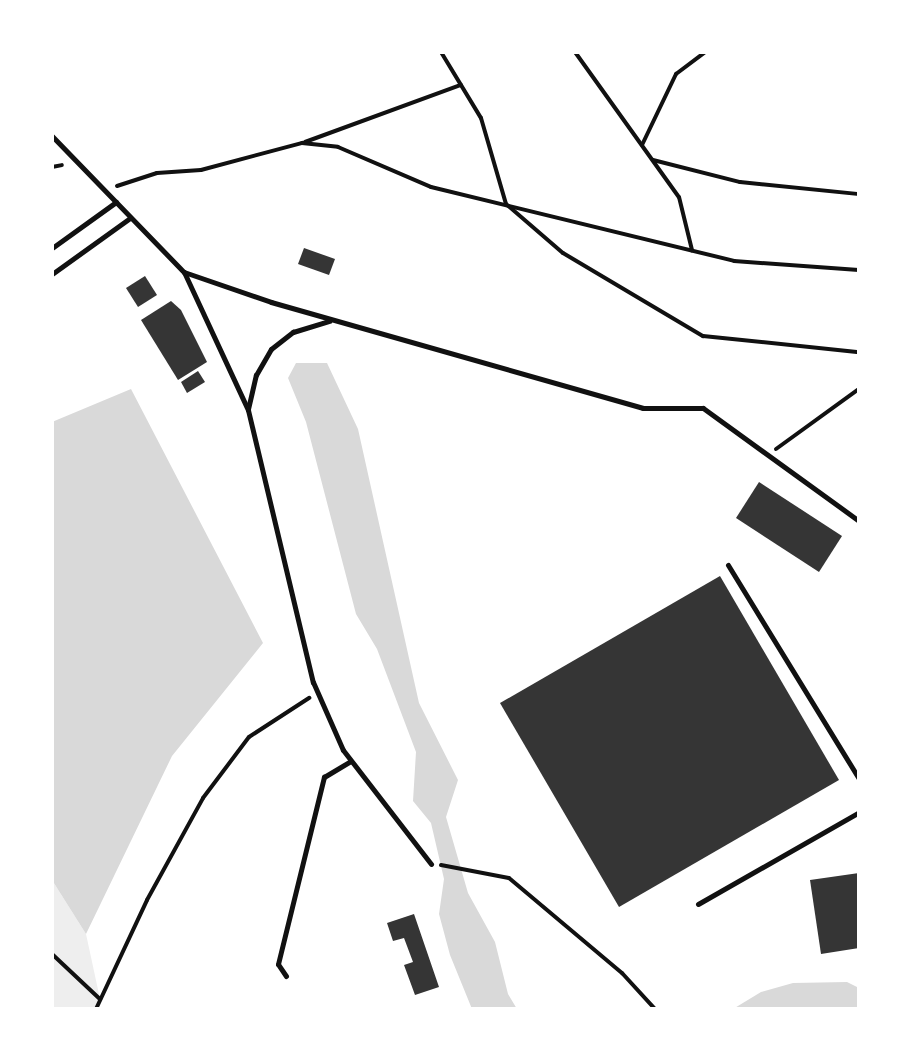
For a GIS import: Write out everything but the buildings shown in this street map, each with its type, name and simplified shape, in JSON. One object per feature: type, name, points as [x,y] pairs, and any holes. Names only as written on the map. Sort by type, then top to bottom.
[{"type":"lane","points":[[52,136],[184,272],[248,410],[318,693],[351,761],[431,864]]},
{"type":"lane","points":[[52,248],[116,202]]},
{"type":"lane","points":[[52,274],[130,218]]},
{"type":"lane","points":[[184,272],[331,320],[643,408],[703,408],[859,521]]},
{"type":"lane","points":[[248,410],[256,375],[271,349],[293,332],[331,320]]},
{"type":"lane","points":[[728,565],[859,779]]},
{"type":"lane","points":[[286,976],[278,964],[324,777],[351,761]]},
{"type":"lane","points":[[698,904],[859,812]]},
{"type":"path","points":[[441,52],[481,118],[506,204],[563,253],[703,336],[859,352]]},
{"type":"path","points":[[575,52],[679,197],[692,250]]},
{"type":"path","points":[[642,145],[676,74],[705,52]]},
{"type":"path","points":[[106,190],[157,173],[201,170],[302,143],[461,85]]},
{"type":"path","points":[[302,143],[338,147],[431,187],[734,261],[859,270]]},
{"type":"path","points":[[652,159],[740,182],[859,194]]},
{"type":"path","points":[[768,455],[859,389]]},
{"type":"path","points":[[96,1009],[203,798],[249,737],[318,693]]},
{"type":"path","points":[[431,864],[484,871],[509,878],[531,894],[655,1009]]},
{"type":"path","points":[[52,954],[100,999]]},
{"type":"shaded area","points":[[296,363],[327,363],[358,429],[419,703],[458,780],[446,817],[468,893],[495,942],[508,994],[517,1009],[472,1009],[450,955],[439,914],[444,879],[431,823],[413,801],[416,752],[377,649],[356,614],[306,422],[288,378]]},
{"type":"shaded area","points":[[131,389],[263,643],[172,756],[86,934],[52,880],[52,422]]},
{"type":"shaded area","points":[[52,880],[86,934],[100,999],[96,1009],[52,1009]]},
{"type":"shaded area","points":[[847,982],[859,988],[859,1009],[733,1009],[761,992],[793,983]]}]
